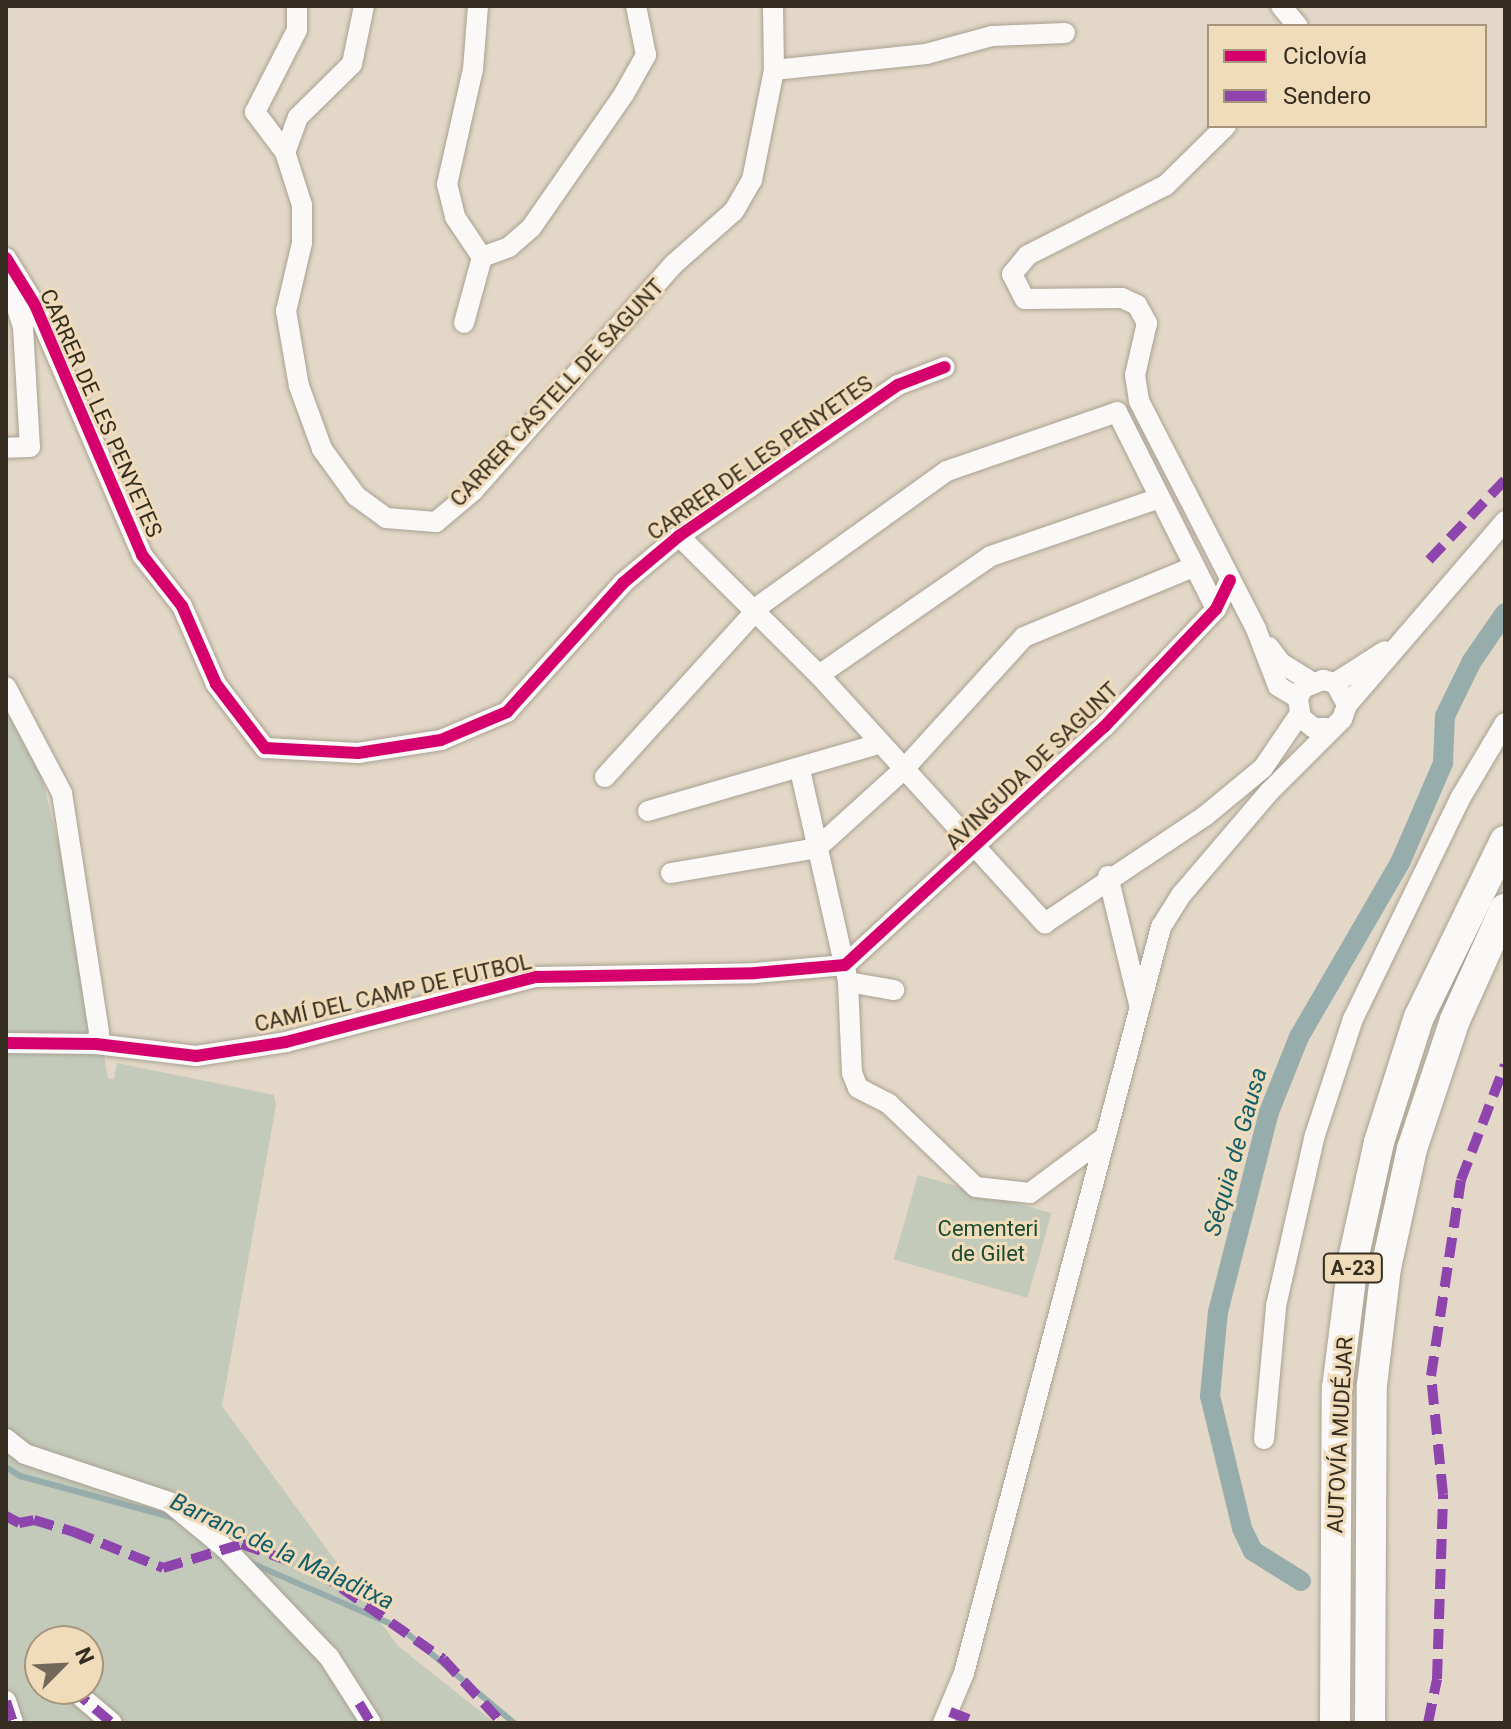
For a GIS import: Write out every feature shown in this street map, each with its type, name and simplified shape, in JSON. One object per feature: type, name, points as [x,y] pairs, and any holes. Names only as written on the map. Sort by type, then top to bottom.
[{"type":"highway","name":"AUTOVÍA MUDÉJAR","points":[[1335,1723],[1337,1388],[1354,1255],[1379,1142],[1419,1017],[1505,841]]},
{"type":"highway","name":"AUTOVÍA MUDÉJAR","points":[[1370,1723],[1372,1385],[1386,1268],[1412,1149],[1455,1020],[1505,909]]},
{"type":"street","name":"CARRER CASTELL DE SAGUNT","points":[[297,6],[297,30],[255,112],[285,152],[302,205],[302,243],[286,311],[299,386],[322,449],[356,496],[386,518],[436,522],[473,491],[674,264],[734,211],[752,180],[774,70],[773,6]]},
{"type":"street","points":[[285,152],[298,117],[352,64],[364,6]]},
{"type":"street","points":[[464,323],[482,257],[455,217],[447,184],[473,69],[478,6]]},
{"type":"street","points":[[482,257],[509,247],[531,228],[624,94],[646,55],[636,6]]},
{"type":"street","points":[[1281,6],[1296,24]]},
{"type":"street","points":[[774,70],[926,54],[992,36],[1065,33]]},
{"type":"street","points":[[1224,128],[1166,185],[1028,255],[1012,274],[1025,299],[1122,298],[1137,305],[1147,323],[1135,375],[1139,401],[1256,629],[1278,686],[1314,728],[1330,728]]},
{"type":"street","name":"CARRER DE LES PENYETES","points":[[6,258],[35,305],[142,555],[182,606],[216,684],[265,748],[358,753],[441,740],[507,712],[623,583],[679,536],[898,385],[945,367]]},
{"type":"street","points":[[6,273],[23,327],[30,447],[6,448]]},
{"type":"street","points":[[605,777],[755,611],[947,471],[1117,412],[1157,499],[1216,609]]},
{"type":"street","points":[[819,675],[991,556],[1157,499]]},
{"type":"street","points":[[943,1723],[968,1657],[1161,927],[1182,894],[1270,791],[1342,719],[1347,705],[1505,521]]},
{"type":"street","points":[[679,536],[819,675],[902,771],[1045,923],[1108,876],[1205,816],[1263,768],[1299,710]]},
{"type":"street","points":[[671,873],[817,848],[902,771],[1024,637],[1193,567]]},
{"type":"street","name":"AVINGUDA DE SAGUNT","points":[[846,973],[1104,727],[1216,609],[1230,580]]},
{"type":"street","points":[[1256,629],[1281,663],[1312,682],[1335,683],[1407,637]]},
{"type":"street","points":[[1270,791],[1312,682]]},
{"type":"street","points":[[1335,683],[1347,705]]},
{"type":"street","points":[[6,687],[62,793],[99,1033],[96,1044]]},
{"type":"street","points":[[1264,1439],[1276,1306],[1315,1135],[1353,1019],[1461,797],[1505,723]]},
{"type":"street","points":[[648,811],[800,770],[879,744]]},
{"type":"street","points":[[800,770],[846,973],[852,1073],[858,1088],[889,1104],[976,1187],[1030,1193],[1104,1138]]},
{"type":"street","points":[[1108,876],[1140,1006]]},
{"type":"street","name":"CAMÍ DEL CAMP DE FUTBOL","points":[[6,1043],[96,1044],[196,1056],[286,1042],[536,977],[846,973],[894,990]]},
{"type":"street","points":[[6,1439],[25,1454],[169,1502],[226,1549],[329,1657],[371,1723]]},
{"type":"street","points":[[6,1701],[13,1723]]},
{"type":"street","points":[[91,1705],[112,1723]]},
{"type":"green space","points":[[6,684],[32,737],[90,973],[108,1078],[114,1079],[117,1063],[274,1095],[276,1105],[222,1406],[398,1646],[495,1723],[6,1723]]},
{"type":"green space","name":"Cementeri de Gilet","points":[[918,1175],[1052,1213],[1027,1298],[894,1260]]},
{"type":"waterway","name":"Séquia de Gausa","points":[[1301,1581],[1253,1551],[1242,1528],[1210,1396],[1218,1312],[1269,1112],[1299,1037],[1400,863],[1443,763],[1445,716],[1472,661],[1505,613]]},
{"type":"waterway","name":"Barranc de la Maladitxa","points":[[6,1467],[20,1476],[178,1519]]},
{"type":"waterway","name":"Barranc de la Maladitxa","points":[[249,1562],[402,1629],[514,1723]]},
{"type":"marked path","points":[[1429,560],[1505,480]]},
{"type":"marked path","points":[[1428,1723],[1437,1679],[1443,1494],[1431,1376],[1461,1180],[1505,1065]]},
{"type":"marked path","points":[[6,1516],[19,1523],[34,1520],[74,1532],[163,1568],[242,1544],[317,1571],[443,1659],[502,1723]]},
{"type":"marked path","points":[[6,1701],[13,1723]]},
{"type":"marked path","points":[[359,1703],[371,1723]]},
{"type":"marked path","points":[[91,1705],[112,1723]]},
{"type":"marked path","points":[[950,1712],[978,1723]]},
{"type":"cycle path","points":[[6,258],[35,305],[142,555],[182,606],[216,684],[265,748],[358,753],[441,740],[507,712],[623,583],[679,536],[898,385],[945,367]]},
{"type":"cycle path","points":[[6,1043],[96,1044],[196,1056],[286,1042],[536,977],[755,973],[845,965],[1104,727],[1216,609],[1230,580]]}]
